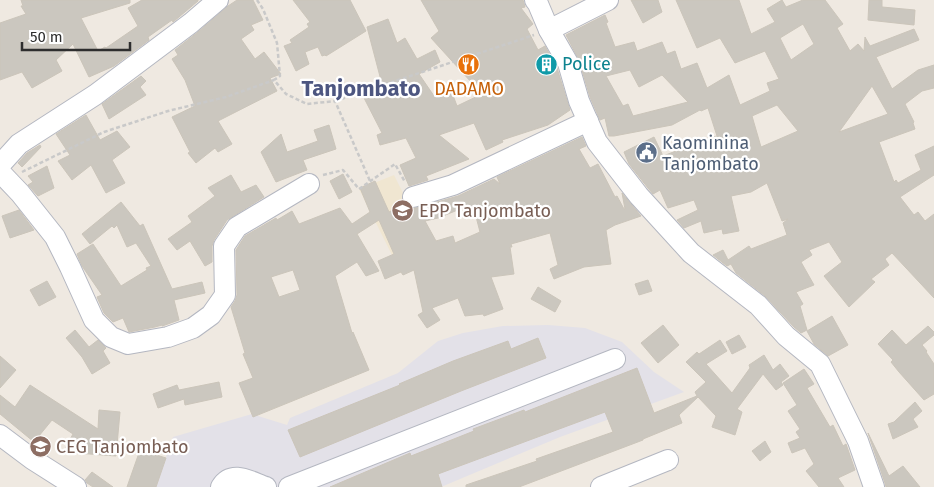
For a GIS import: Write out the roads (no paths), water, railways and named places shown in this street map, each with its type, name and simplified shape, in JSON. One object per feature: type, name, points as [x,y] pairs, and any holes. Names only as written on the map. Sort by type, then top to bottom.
[{"type":"street","points":[[218,0],[191,23],[103,89],[19,144],[2,172],[55,237],[94,320],[111,337],[128,344],[168,337],[193,328],[211,315],[225,295],[224,246],[237,227],[309,184]]},
{"type":"street","points":[[535,0],[568,63],[579,101],[597,142],[633,188],[691,253],[758,305],[786,336],[820,364],[858,441],[874,487]]},
{"type":"street","points":[[550,30],[608,0]]},
{"type":"street","points":[[413,196],[453,185],[588,121]]},
{"type":"street","points":[[289,487],[615,359]]},
{"type":"street","points":[[0,435],[32,460],[76,487]]},
{"type":"street","points":[[601,487],[668,460]]},
{"type":"street","points":[[221,487],[226,480],[236,477],[266,487]]},
{"type":"place","name":"DADAMO","points":[[469,64]]},
{"type":"place","name":"Police","points":[[546,64]]},
{"type":"place","name":"Kaominina Tanjombato","points":[[646,153]]},
{"type":"place","name":"EPP Tanjombato","points":[[403,211]]},
{"type":"place","name":"CEG Tanjombato","points":[[40,447]]},
{"type":"district","name":"Tanjombato","points":[[361,88]]}]
